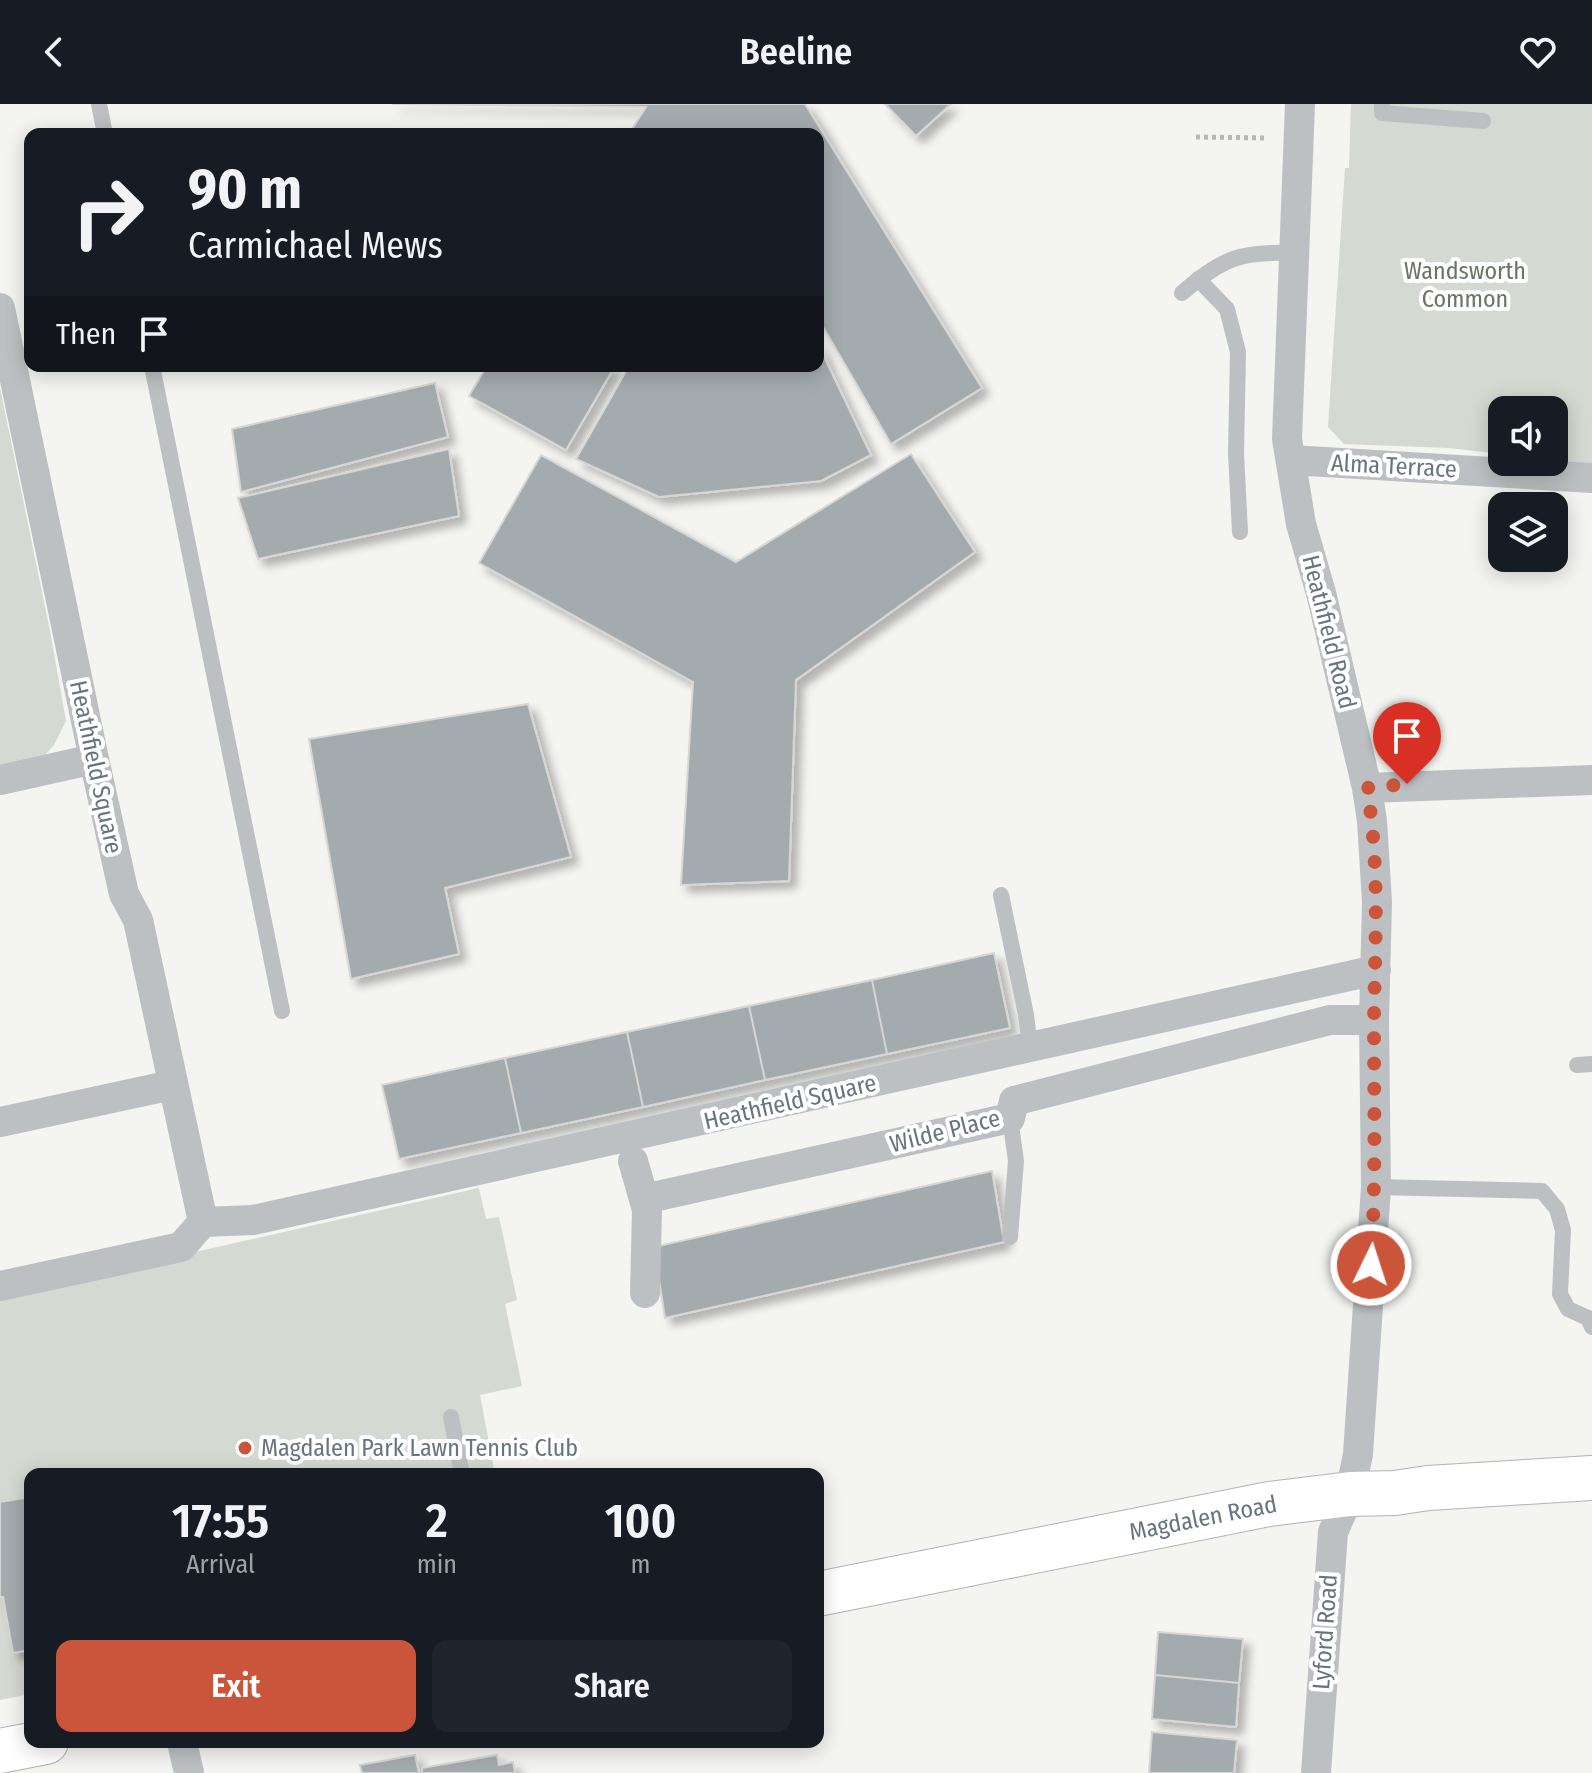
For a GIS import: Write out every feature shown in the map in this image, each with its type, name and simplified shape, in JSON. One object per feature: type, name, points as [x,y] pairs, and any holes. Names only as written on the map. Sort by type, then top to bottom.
[{"type":"street","name":"Heathfield Road","points":[[1300,104],[1287,439],[1301,524],[1321,593],[1367,788],[1377,902],[1374,1020],[1376,1187],[1358,1454],[1350,1494]]},
{"type":"street","name":"Heathfield Square","points":[[0,308],[94,759],[124,894],[138,920],[203,1222],[253,1220],[1376,970]]},
{"type":"street","name":"Alma Terrace","points":[[1291,460],[1592,478]]},
{"type":"street","points":[[0,780],[94,759]]},
{"type":"street","points":[[1367,788],[1407,784],[1592,780]]},
{"type":"street","name":"Wilde Place","points":[[644,1199],[1010,1118],[1014,1101],[1330,1020],[1374,1020]]},
{"type":"street","points":[[0,1122],[172,1085]]},
{"type":"street","points":[[633,1161],[647,1210],[645,1293]]},
{"type":"street","points":[[0,1286],[181,1247],[203,1222]]},
{"type":"street","name":"Magdalen Road","points":[[824,1593],[1224,1512],[1350,1494],[1592,1478]]},
{"type":"street","name":"Lyford Road","points":[[1316,1773],[1333,1532],[1350,1494]]},
{"type":"street","points":[[0,1751],[24,1746]]},
{"type":"street","points":[[183,1748],[189,1773]]},
{"type":"lane","points":[[99,104],[104,128]]},
{"type":"lane","points":[[1382,104],[1382,113],[1483,121]]},
{"type":"lane","points":[[1182,293],[1227,260],[1260,253],[1293,253]]},
{"type":"lane","points":[[1198,279],[1227,309],[1238,352],[1236,453],[1240,532]]},
{"type":"lane","points":[[153,372],[282,1011]]},
{"type":"lane","points":[[1001,895],[1030,1047]]},
{"type":"lane","points":[[1010,1118],[1016,1161],[1010,1237]]},
{"type":"lane","points":[[1376,1187],[1542,1191],[1557,1209],[1563,1230],[1560,1294],[1568,1309],[1588,1318],[1592,1327]]},
{"type":"lane","points":[[451,1417],[461,1468]]},
{"type":"path","points":[[1196,137],[1298,138]]},
{"type":"green space","name":"Wandsworth Common","points":[[1351,104],[1592,104],[1592,465],[1568,462],[1568,396],[1488,396],[1488,452],[1344,444],[1328,427],[1345,168],[1349,168]]},
{"type":"green space","points":[[0,388],[66,721],[54,745],[40,761],[0,769]]},
{"type":"green space","name":"Magdalen Park Lawn Tennis Club","points":[[479,1188],[486,1219],[499,1217],[517,1300],[505,1304],[522,1386],[480,1395],[494,1468],[24,1468],[24,1695],[0,1700],[0,1296]]},
{"type":"building","points":[[392,104],[805,104],[820,128],[633,128],[646,107]]},
{"type":"building","points":[[885,104],[951,104],[916,136]]},
{"type":"building","points":[[824,134],[982,388],[891,444],[824,328]]},
{"type":"building","points":[[824,357],[871,455],[821,481],[659,497],[576,459],[626,372],[824,372]]},
{"type":"building","points":[[483,372],[612,372],[566,450],[469,396]]},
{"type":"building","points":[[435,383],[448,437],[241,492],[232,429]]},
{"type":"building","points":[[449,449],[459,516],[258,559],[238,498]]},
{"type":"building","points":[[911,454],[975,552],[796,680],[789,881],[681,885],[693,682],[479,563],[541,455],[736,562]]},
{"type":"building","points":[[528,704],[571,857],[445,888],[459,954],[351,979],[309,739]]},
{"type":"building","points":[[994,953],[1010,1028],[887,1054],[872,980]]},
{"type":"building","points":[[872,980],[887,1054],[765,1080],[749,1006]]},
{"type":"building","points":[[749,1006],[765,1080],[643,1107],[627,1032]]},
{"type":"building","points":[[627,1032],[643,1107],[521,1133],[505,1058]]},
{"type":"building","points":[[505,1058],[521,1133],[399,1159],[382,1085]]},
{"type":"building","points":[[992,1171],[1004,1242],[665,1318],[654,1247]]},
{"type":"building","points":[[24,1498],[24,1651],[13,1653],[3,1597],[0,1597],[0,1502]]},
{"type":"building","points":[[1158,1632],[1243,1639],[1239,1683],[1155,1675]]},
{"type":"building","points":[[1155,1675],[1239,1683],[1236,1727],[1152,1719]]},
{"type":"building","points":[[1152,1732],[1237,1740],[1234,1773],[1149,1773]]},
{"type":"building","points":[[415,1755],[419,1773],[362,1773],[360,1765]]},
{"type":"building","points":[[497,1755],[499,1765],[513,1762],[515,1773],[422,1773],[422,1768]]},
{"type":"place","name":"Magdalen Park Lawn Tennis Club","points":[[245,1448]]},
{"type":"route","points":[[1371,1265],[1376,1187],[1374,1020],[1377,902],[1367,788],[1407,784]]}]
